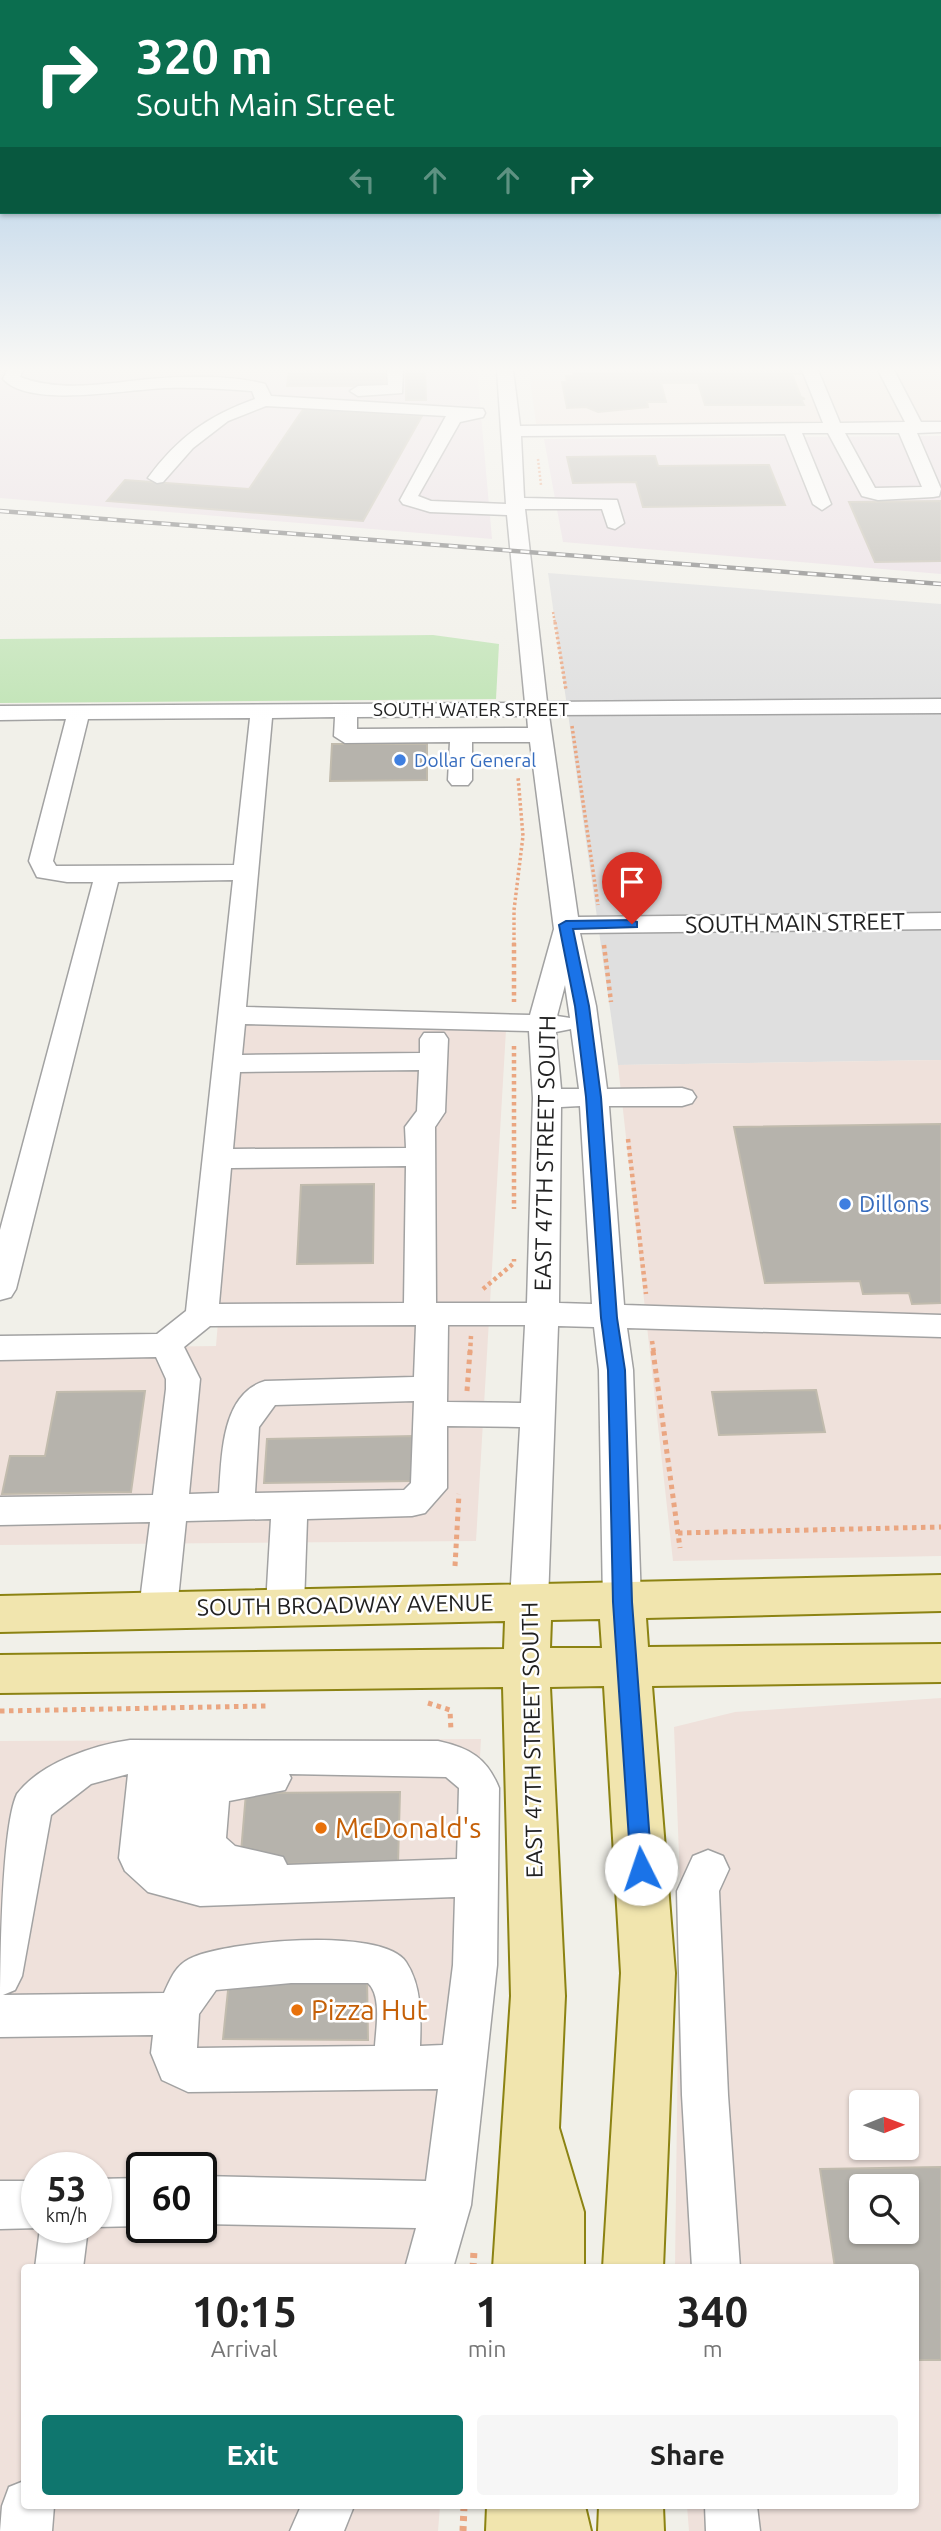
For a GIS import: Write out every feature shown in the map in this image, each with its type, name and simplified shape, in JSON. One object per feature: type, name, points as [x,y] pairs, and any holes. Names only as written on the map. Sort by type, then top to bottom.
[{"type":"main road","name":"SOUTH BROADWAY AVENUE","points":[[0,1614],[285,1605],[622,1602],[941,1593]]},
{"type":"main road","name":"EAST 47TH STREET SOUTH","points":[[523,2264],[538,1996],[526,1667],[529,1601]]},
{"type":"main road","name":"EAST 47TH STREET SOUTH","points":[[622,1602],[649,1973],[633,2264]]},
{"type":"main road","points":[[0,1674],[941,1663]]},
{"type":"main road","points":[[530,2116],[555,2212],[554,2264]]},
{"type":"main road","points":[[519,2509],[519,2531]]},
{"type":"main road","points":[[554,2509],[558,2531]]},
{"type":"main road","points":[[631,2509],[631,2531]]},
{"type":"street","points":[[413,488],[409,500],[430,506],[610,504],[615,523]]},
{"type":"street","points":[[515,488],[537,709],[566,925]]},
{"type":"street","points":[[816,488],[822,504]]},
{"type":"street","points":[[864,488],[878,495],[933,492],[933,488]]},
{"type":"street","name":"SOUTH WATER STREET","points":[[0,713],[941,706]]},
{"type":"street","points":[[202,1315],[262,710]]},
{"type":"street","points":[[347,710],[345,736],[541,735]]},
{"type":"street","points":[[79,712],[41,861],[46,872],[245,872]]},
{"type":"street","points":[[460,780],[461,736]]},
{"type":"street","points":[[0,1289],[108,874]]},
{"type":"street","name":"SOUTH MAIN STREET","points":[[566,925],[941,921]]},
{"type":"street","name":"EAST 47TH STREET SOUTH","points":[[529,1601],[542,1314],[547,1098],[528,1023],[566,925]]},
{"type":"street","name":"EAST 47TH STREET SOUTH","points":[[566,925],[594,1097],[609,1318],[616,1370],[622,1602]]},
{"type":"street","points":[[230,1016],[584,1024]]},
{"type":"street","points":[[0,1511],[412,1503],[429,1488],[430,1401],[420,1127],[431,1112],[435,1021]]},
{"type":"street","points":[[225,1064],[433,1061]]},
{"type":"street","points":[[547,1098],[682,1097]]},
{"type":"street","points":[[216,1159],[421,1157]]},
{"type":"street","points":[[0,1348],[166,1344],[202,1315],[542,1314],[941,1326]]},
{"type":"street","points":[[158,1609],[183,1390],[183,1379],[166,1344]]},
{"type":"street","points":[[236,1507],[242,1425],[265,1393],[430,1401],[465,1415],[537,1415]]},
{"type":"street","points":[[285,1605],[290,1506]]},
{"type":"street","points":[[150,1757],[140,1858],[163,1879],[200,1886],[478,1877]]},
{"type":"street","points":[[0,1976],[32,1805],[84,1766],[102,1759],[150,1757],[439,1758],[459,1762],[474,1773],[479,1788],[475,1965],[447,2205],[430,2264]]},
{"type":"street","points":[[382,1758],[352,1777],[228,1779],[211,1792],[204,1816],[205,1846],[225,1863],[270,1870],[348,1867],[382,1881]]},
{"type":"street","points":[[708,1869],[698,1891],[705,2095],[716,2264]]},
{"type":"street","points":[[397,2068],[396,2003],[390,1976],[378,1965],[352,1962],[224,1966],[203,1973],[189,1987],[177,2014],[174,2053],[178,2065],[188,2070],[397,2068],[461,2067]]},
{"type":"street","points":[[0,2016],[177,2014]]},
{"type":"street","points":[[217,2200],[447,2205]]},
{"type":"street","points":[[0,2206],[21,2205]]},
{"type":"street","points":[[60,2264],[62,2243]]},
{"type":"street","points":[[25,2531],[28,2509]]},
{"type":"street","points":[[317,2531],[327,2509]]},
{"type":"street","points":[[731,2509],[733,2531]]},
{"type":"path","points":[[514,1223],[528,1023],[514,910],[523,836],[515,735]]},
{"type":"path","points":[[465,1415],[476,1296],[514,1263],[514,1250]]},
{"type":"path","points":[[454,1566],[459,1492]]},
{"type":"path","points":[[678,1533],[941,1528]]},
{"type":"path","points":[[417,1703],[429,1703],[450,1710],[452,1746]]},
{"type":"path","points":[[0,1712],[271,1706]]},
{"type":"path","points":[[463,2531],[464,2509]]},
{"type":"shaded area","points":[[0,488],[487,488],[492,539],[0,498]]},
{"type":"shaded area","points":[[553,488],[941,488],[941,574],[563,542]]},
{"type":"shaded area","points":[[548,573],[941,604],[941,1060],[618,1065]]},
{"type":"shaded area","points":[[244,1008],[507,1013],[476,1541],[0,1545],[0,1349],[216,1346]]},
{"type":"shaded area","points":[[941,1060],[941,1556],[673,1561],[618,1065]]},
{"type":"shaded area","points":[[941,1698],[941,2531],[689,2531],[687,2509],[919,2509],[919,2264],[675,2264],[680,1881],[674,1727],[735,1712]]},
{"type":"shaded area","points":[[481,1739],[452,2264],[21,2264],[21,2509],[440,2509],[438,2531],[0,2531],[0,1741]]},
{"type":"green space","points":[[433,635],[499,644],[496,699],[0,703],[0,639]]},
{"type":"building","points":[[118,488],[381,488],[363,521],[107,501]]},
{"type":"building","points":[[638,488],[778,488],[785,505],[643,507]]},
{"type":"building","points":[[941,501],[941,561],[875,562],[849,502]]},
{"type":"building","points":[[332,744],[427,744],[427,780],[330,781]]},
{"type":"building","name":"Dillons","points":[[941,1124],[941,1303],[912,1304],[909,1293],[863,1294],[860,1281],[765,1283],[734,1127]]},
{"type":"building","points":[[374,1184],[373,1263],[297,1264],[301,1185]]},
{"type":"building","points":[[816,1390],[825,1432],[719,1435],[712,1392]]},
{"type":"building","points":[[145,1391],[131,1492],[2,1494],[10,1456],[45,1456],[57,1392]]},
{"type":"building","points":[[413,1436],[413,1481],[264,1483],[267,1439]]},
{"type":"building","name":"McDonald's","points":[[400,1792],[398,1863],[240,1864],[246,1793]]},
{"type":"building","name":"Pizza Hut","points":[[367,1977],[368,2040],[223,2039],[229,1981]]},
{"type":"building","points":[[941,2167],[941,2360],[919,2360],[919,2264],[834,2264],[820,2169]]},
{"type":"railway","points":[[0,511],[941,584]]},
{"type":"place","name":"Dollar General","points":[[400,760]]},
{"type":"place","name":"Dillons","points":[[845,1204]]},
{"type":"place","name":"McDonald's","points":[[321,1828]]},
{"type":"place","name":"Pizza Hut","points":[[297,2010]]},
{"type":"route","points":[[632,924],[566,925],[582,1006],[594,1097],[609,1318],[616,1370],[622,1602],[641,1869]]}]
